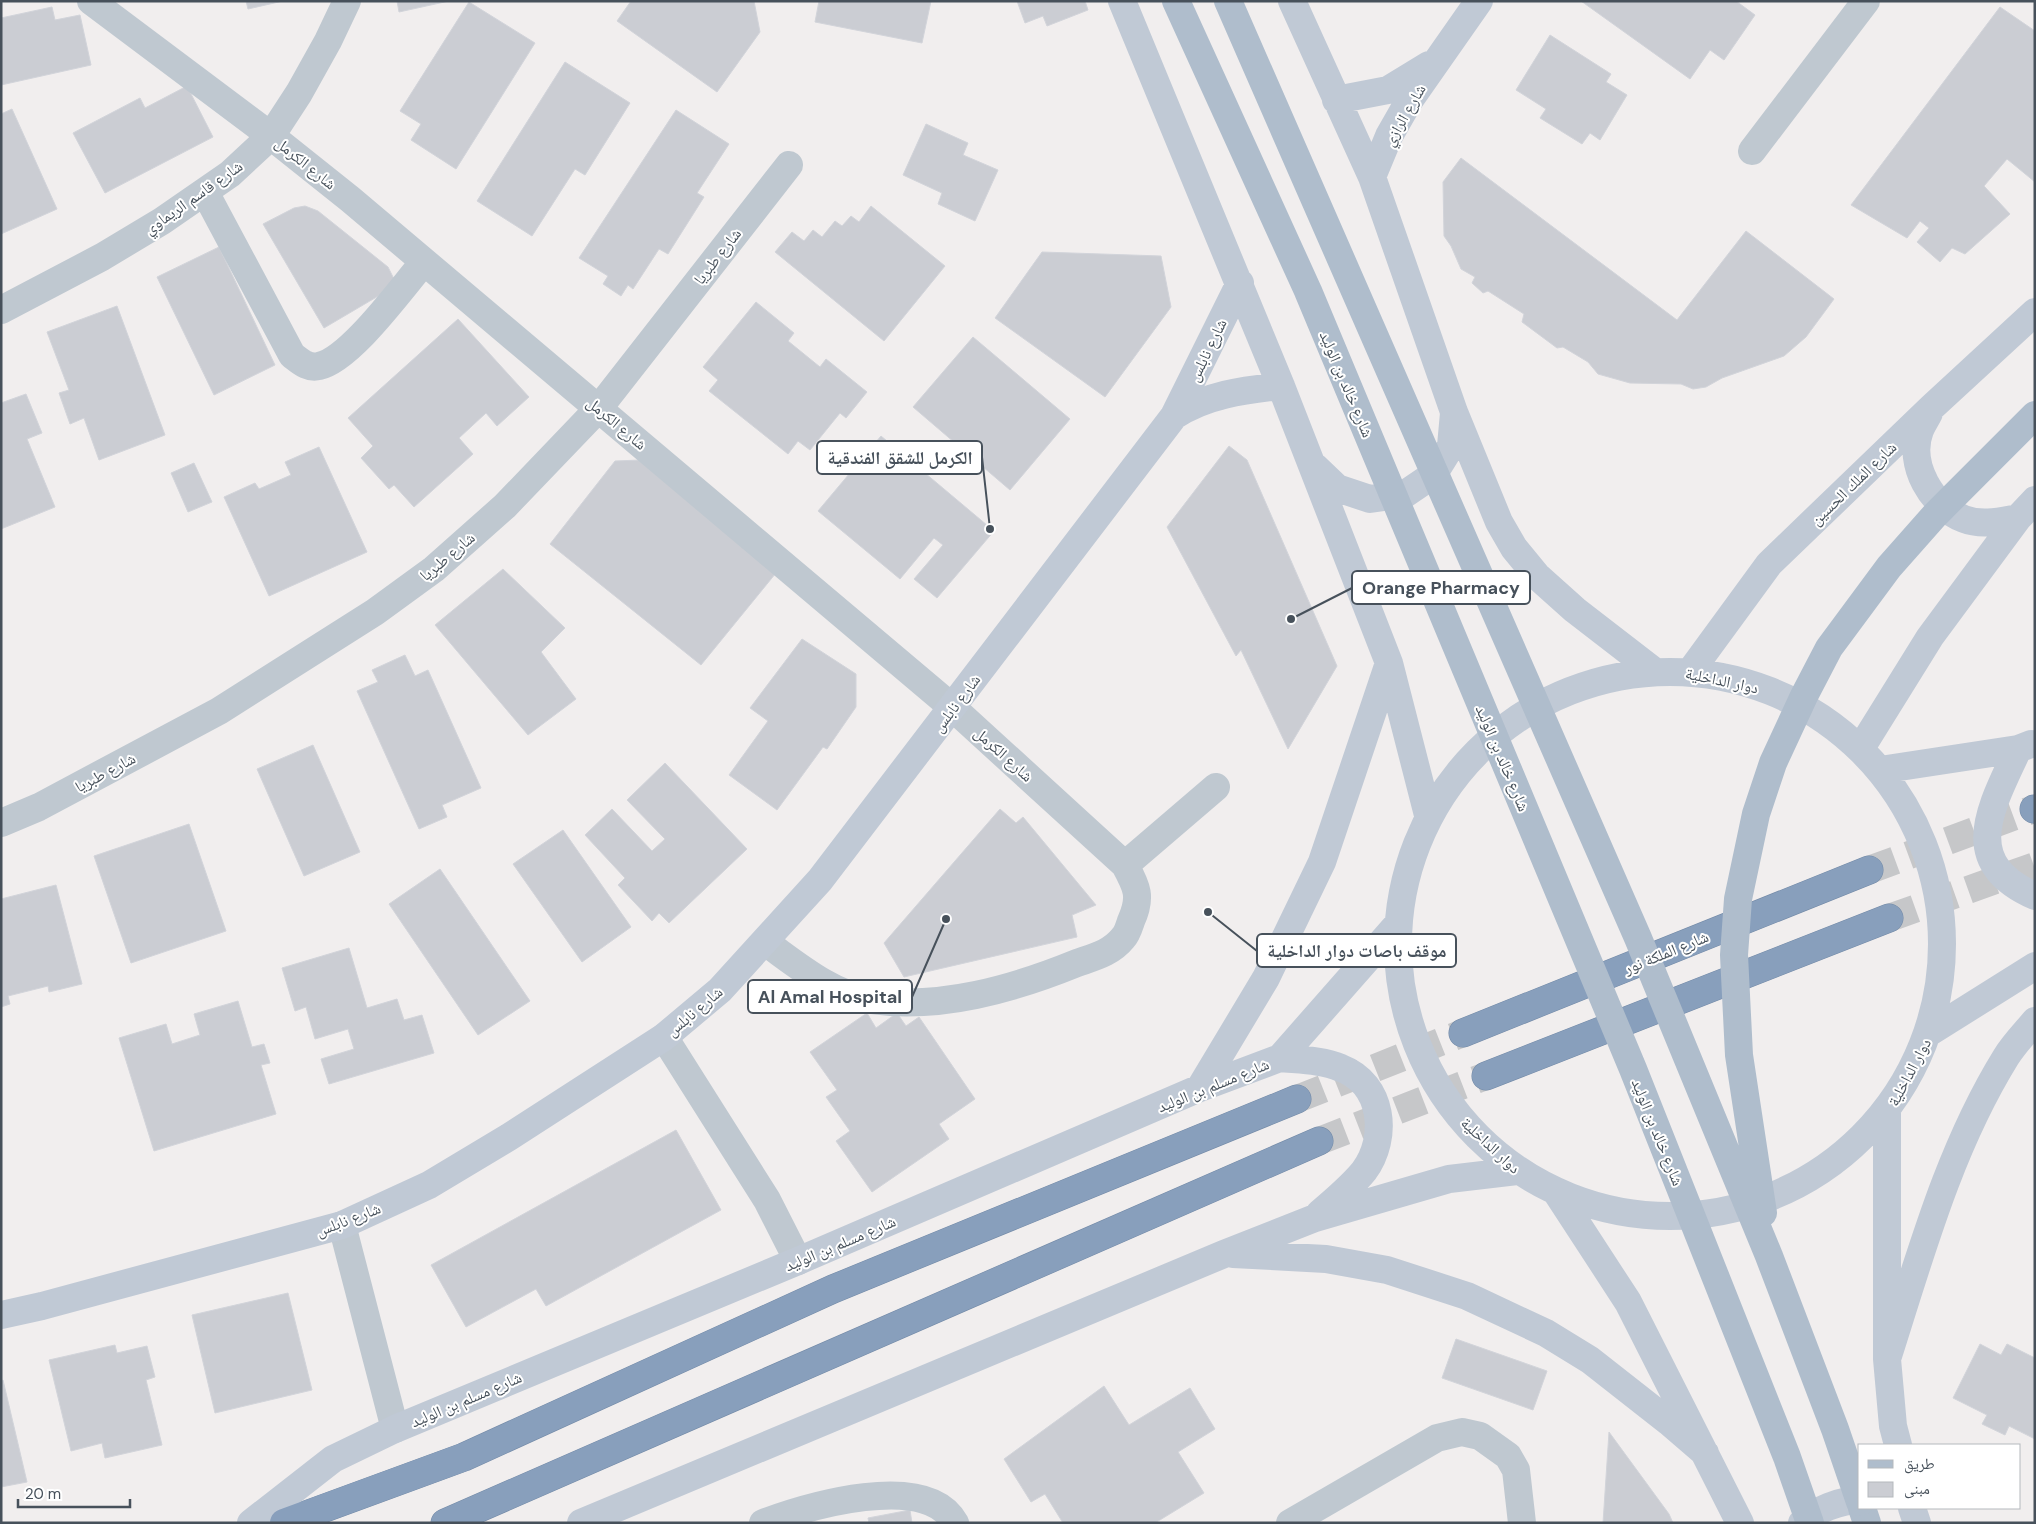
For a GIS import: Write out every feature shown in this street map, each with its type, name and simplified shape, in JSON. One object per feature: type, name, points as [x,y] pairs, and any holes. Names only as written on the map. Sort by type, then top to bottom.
[{"type":"highway","name":"شارع الملكة نور","points":[[1463,1033],[1868,870]]},
{"type":"highway","points":[[1486,1076],[1889,918]]},
{"type":"highway","points":[[284,1523],[464,1457],[833,1289],[1297,1100]]},
{"type":"highway","points":[[445,1523],[1319,1142]]},
{"type":"main road","name":"شارع خالد بن الوليد","points":[[1176,1],[1308,291],[1626,1050],[1787,1457],[1810,1523]]},
{"type":"main road","points":[[1228,1],[1638,938],[1769,1256],[1835,1429],[1858,1495]]},
{"type":"main road","points":[[1769,1256],[1739,1055],[1734,955],[1738,899],[1756,814],[1774,763],[1804,696],[1829,648],[1889,567],[1935,515],[2035,415]]},
{"type":"main road","points":[[1862,1509],[1867,1523]]},
{"type":"street","name":"شارع الكرمل","points":[[91,1],[271,136],[350,199],[953,708],[1125,865]]},
{"type":"street","name":"شارع قاسم الريماوي","points":[[1,310],[109,253],[162,222],[230,174],[271,136],[328,41],[346,1]]},
{"type":"street","points":[[1122,1],[1281,386],[1388,663],[1428,815]]},
{"type":"street","points":[[1292,1],[1372,177],[1454,412],[1500,522],[1514,548],[1537,576],[1654,671]]},
{"type":"street","name":"شارع الرازي","points":[[1372,177],[1399,117],[1480,1]]},
{"type":"street","points":[[1752,151],[1866,1]]},
{"type":"street","name":"شارع الرازي","points":[[1336,100],[1388,90],[1440,57]]},
{"type":"street","name":"شارع طبريا","points":[[1,823],[39,807],[219,711],[375,612],[434,569],[505,506],[599,408],[789,165]]},
{"type":"street","points":[[205,192],[292,355],[308,366],[318,367],[337,359],[362,334],[424,262]]},
{"type":"street","name":"شارع نابلس","points":[[1,1315],[42,1306],[342,1225],[429,1185],[509,1137],[664,1037],[720,990],[820,880],[953,708],[1174,416],[1240,284]]},
{"type":"street","name":"شارع الملك الحسين","points":[[1690,672],[1770,564],[1932,407],[2035,312]]},
{"type":"street","name":"شارع نابلس","points":[[1174,416],[1189,406],[1208,400],[1250,389],[1281,386]]},
{"type":"street","points":[[1932,407],[1919,432],[1917,459],[1924,485],[1941,506],[1964,520],[1992,523],[2026,509]]},
{"type":"street","points":[[1312,464],[1337,488],[1370,499],[1404,494],[1433,476],[1451,446],[1454,412]]},
{"type":"street","points":[[1861,748],[1930,637],[2026,509]]},
{"type":"street","points":[[1200,1088],[1266,978],[1322,862],[1388,663]]},
{"type":"street","name":"دوار الداخلية","points":[[1654,671],[1690,672],[1752,684],[1811,710],[1861,748],[1880,770],[1918,828],[1940,895],[1944,964],[1930,1032],[1888,1112],[1845,1156],[1794,1189],[1736,1210],[1676,1218],[1615,1212],[1557,1193],[1517,1171],[1449,1105],[1407,1020],[1397,925],[1406,869],[1428,815],[1459,769],[1499,730],[1546,700],[1598,680],[1654,671]]},
{"type":"street","points":[[1880,770],[2026,746]]},
{"type":"street","points":[[2026,746],[1990,812],[1986,841],[1994,864],[2016,888],[2035,896]]},
{"type":"street","points":[[765,942],[833,988],[869,1000],[913,1003],[978,994],[1046,976],[1105,953],[1124,938],[1138,906],[1135,884],[1125,865],[1216,787]]},
{"type":"street","name":"شارع مسلم بن الوليد","points":[[251,1523],[333,1459],[395,1429],[798,1261],[1200,1088],[1280,1058],[1397,925]]},
{"type":"street","points":[[1930,1032],[2035,966]]},
{"type":"street","points":[[1887,1359],[1930,1223],[1962,1141],[2007,1056],[2035,1021]]},
{"type":"street","points":[[664,1037],[767,1200],[798,1261]]},
{"type":"street","points":[[1280,1058],[1320,1062],[1342,1068],[1367,1086],[1377,1105],[1379,1132],[1364,1170],[1347,1189],[1315,1218]]},
{"type":"street","points":[[1888,1112],[1887,1359],[1893,1426],[1898,1444]]},
{"type":"street","points":[[581,1523],[1224,1254],[1315,1218],[1449,1179],[1517,1171]]},
{"type":"street","points":[[1557,1193],[1628,1302],[1740,1523]]},
{"type":"street","points":[[342,1225],[395,1429]]},
{"type":"street","points":[[1224,1254],[1326,1259],[1387,1270],[1466,1296],[1546,1333],[1590,1360],[1669,1422],[1705,1454]]},
{"type":"street","points":[[1290,1523],[1437,1438],[1462,1432],[1480,1436],[1508,1456],[1518,1478],[1522,1523]]},
{"type":"street","points":[[762,1523],[793,1511],[850,1498],[890,1495],[914,1497],[934,1504],[952,1516],[955,1523]]},
{"type":"street","points":[[1802,1523],[1830,1506],[1851,1500],[1858,1501]]},
{"type":"street","points":[[1911,1509],[1917,1523]]},
{"type":"building","points":[[246,1],[283,1],[248,9]]},
{"type":"building","points":[[397,1],[449,1],[399,12]]},
{"type":"building","points":[[631,1],[754,1],[760,32],[717,92],[617,21]]},
{"type":"building","points":[[819,1],[931,1],[922,43],[815,22]]},
{"type":"building","points":[[1017,1],[1085,1],[1088,10],[1047,26],[1043,16],[1025,23]]},
{"type":"building","points":[[1581,1],[1736,1],[1755,15],[1724,60],[1710,50],[1690,79]]},
{"type":"building","points":[[469,2],[535,43],[456,169],[411,140],[421,124],[400,111]]},
{"type":"building","points":[[52,7],[55,20],[80,15],[91,65],[1,85],[1,18]]},
{"type":"building","points":[[2000,7],[2035,31],[2035,182],[2007,159],[1984,186],[2010,214],[1965,254],[1952,248],[1940,262],[1917,242],[1929,228],[1920,221],[1907,238],[1851,205]]},
{"type":"building","points":[[1550,35],[1611,74],[1606,82],[1627,95],[1600,140],[1590,133],[1582,144],[1540,118],[1546,109],[1516,90]]},
{"type":"building","points":[[565,62],[630,103],[585,175],[575,169],[532,236],[477,201]]},
{"type":"building","points":[[187,86],[213,137],[105,193],[73,133],[140,98],[145,108]]},
{"type":"building","points":[[12,109],[57,209],[1,234],[1,114]]},
{"type":"building","points":[[676,110],[729,144],[697,193],[704,197],[668,254],[659,249],[633,289],[628,285],[621,296],[603,284],[608,276],[579,258]]},
{"type":"building","points":[[926,124],[968,143],[963,155],[998,170],[975,221],[938,204],[942,193],[903,175]]},
{"type":"building","points":[[1461,158],[1677,320],[1746,231],[1834,299],[1806,337],[1784,356],[1722,378],[1706,387],[1693,389],[1681,384],[1630,383],[1598,374],[1588,362],[1563,347],[1557,348],[1522,322],[1524,314],[1488,291],[1483,293],[1472,283],[1475,277],[1461,269],[1451,246],[1444,236],[1443,182]]},
{"type":"building","points":[[305,206],[318,211],[388,267],[397,285],[324,328],[263,224],[294,208]]},
{"type":"building","points":[[871,206],[945,266],[884,341],[775,252],[792,232],[804,241],[813,230],[822,237],[835,221],[842,226],[851,216],[859,222]]},
{"type":"building","points":[[219,247],[275,365],[214,395],[157,277]]},
{"type":"building","points":[[1042,252],[1161,256],[1171,307],[1105,397],[995,318]]},
{"type":"building","points":[[756,302],[794,333],[788,341],[820,367],[826,359],[867,392],[846,418],[840,413],[810,450],[798,441],[788,454],[709,391],[718,380],[703,367]]},
{"type":"building","points":[[117,306],[165,435],[99,460],[84,418],[70,424],[59,393],[69,390],[47,332]]},
{"type":"building","points":[[458,319],[529,397],[497,426],[486,413],[459,438],[473,454],[414,507],[394,485],[389,489],[361,458],[373,446],[348,418]]},
{"type":"building","points":[[973,337],[1070,419],[1010,490],[913,407]]},
{"type":"building","points":[[26,394],[42,433],[27,439],[55,507],[1,529],[1,403]]},
{"type":"building","points":[[881,436],[994,531],[937,598],[914,579],[943,545],[934,538],[900,579],[818,511]]},
{"type":"building","points":[[1229,446],[1247,460],[1337,666],[1288,749],[1241,650],[1236,656],[1167,527]]},
{"type":"building","points":[[319,447],[367,552],[269,596],[224,497],[255,483],[259,489],[291,475],[285,462]]},
{"type":"building","points":[[641,460],[776,573],[701,665],[550,544],[615,461]]},
{"type":"building","points":[[194,463],[212,502],[188,512],[171,473]]},
{"type":"building","points":[[503,569],[565,628],[541,652],[576,699],[528,735],[435,625]]},
{"type":"building","points":[[802,639],[856,674],[856,707],[827,749],[823,747],[777,810],[729,775],[768,721],[750,708]]},
{"type":"building","points":[[405,655],[415,676],[428,670],[481,788],[442,805],[447,817],[419,829],[357,691],[378,682],[372,670]]},
{"type":"building","points":[[313,745],[360,852],[304,876],[257,769]]},
{"type":"building","points":[[665,763],[747,849],[669,923],[659,913],[652,921],[618,885],[625,878],[585,835],[612,809],[652,851],[665,839],[627,800]]},
{"type":"building","points":[[1000,809],[1016,823],[1023,817],[1096,905],[1072,915],[1077,937],[904,977],[884,943]]},
{"type":"building","points":[[189,824],[226,931],[131,963],[94,856]]},
{"type":"building","points":[[563,830],[631,927],[582,962],[513,864]]},
{"type":"building","points":[[440,869],[530,1001],[478,1035],[389,904]]},
{"type":"building","points":[[56,885],[82,984],[49,992],[48,986],[8,996],[10,1004],[1,1007],[1,899]]},
{"type":"building","points":[[349,948],[367,1008],[397,999],[404,1020],[422,1015],[434,1053],[329,1084],[321,1059],[354,1049],[348,1029],[315,1039],[306,1007],[295,1011],[282,968]]},
{"type":"building","points":[[238,1001],[252,1047],[264,1044],[270,1063],[261,1065],[276,1114],[154,1151],[119,1038],[166,1024],[172,1044],[200,1035],[194,1014]]},
{"type":"building","points":[[867,1013],[876,1028],[897,1013],[906,1026],[919,1017],[975,1099],[939,1124],[949,1139],[872,1192],[836,1141],[850,1131],[826,1097],[837,1090],[810,1052]]},
{"type":"building","points":[[676,1130],[721,1210],[546,1306],[536,1289],[466,1327],[431,1265]]},
{"type":"building","points":[[288,1293],[312,1390],[215,1413],[192,1315]]},
{"type":"building","points":[[1456,1339],[1547,1371],[1533,1410],[1442,1378]]},
{"type":"building","points":[[1980,1344],[2001,1355],[2007,1344],[2035,1358],[2035,1439],[2009,1426],[2005,1435],[1982,1424],[1987,1415],[1953,1398]]},
{"type":"building","points":[[115,1345],[117,1353],[147,1346],[155,1377],[146,1380],[162,1445],[105,1458],[102,1443],[71,1451],[49,1360]]},
{"type":"building","points":[[3,1380],[27,1482],[1,1487],[1,1381]]},
{"type":"building","points":[[1104,1386],[1129,1425],[1190,1388],[1215,1429],[1178,1452],[1204,1493],[1155,1523],[1063,1523],[1045,1494],[1031,1502],[1004,1459]]},
{"type":"building","points":[[1609,1432],[1669,1514],[1673,1523],[1603,1523]]},
{"type":"building","points":[[910,1510],[912,1523],[869,1523],[868,1518]]},
{"type":"tunnel","points":[[1869,870],[2034,809]]},
{"type":"tunnel","points":[[1889,918],[2035,866]]},
{"type":"tunnel","points":[[1297,1099],[1463,1033]]},
{"type":"tunnel","points":[[1319,1141],[1486,1076]]},
{"type":"place","name":"الكرمل للشقق الفندقية","points":[[990,529]]},
{"type":"place","name":"Orange Pharmacy","points":[[1291,619]]},
{"type":"place","name":"موقف باصات دوار الداخلية","points":[[1208,912]]},
{"type":"place","name":"Al Amal Hospital","points":[[946,919]]}]
